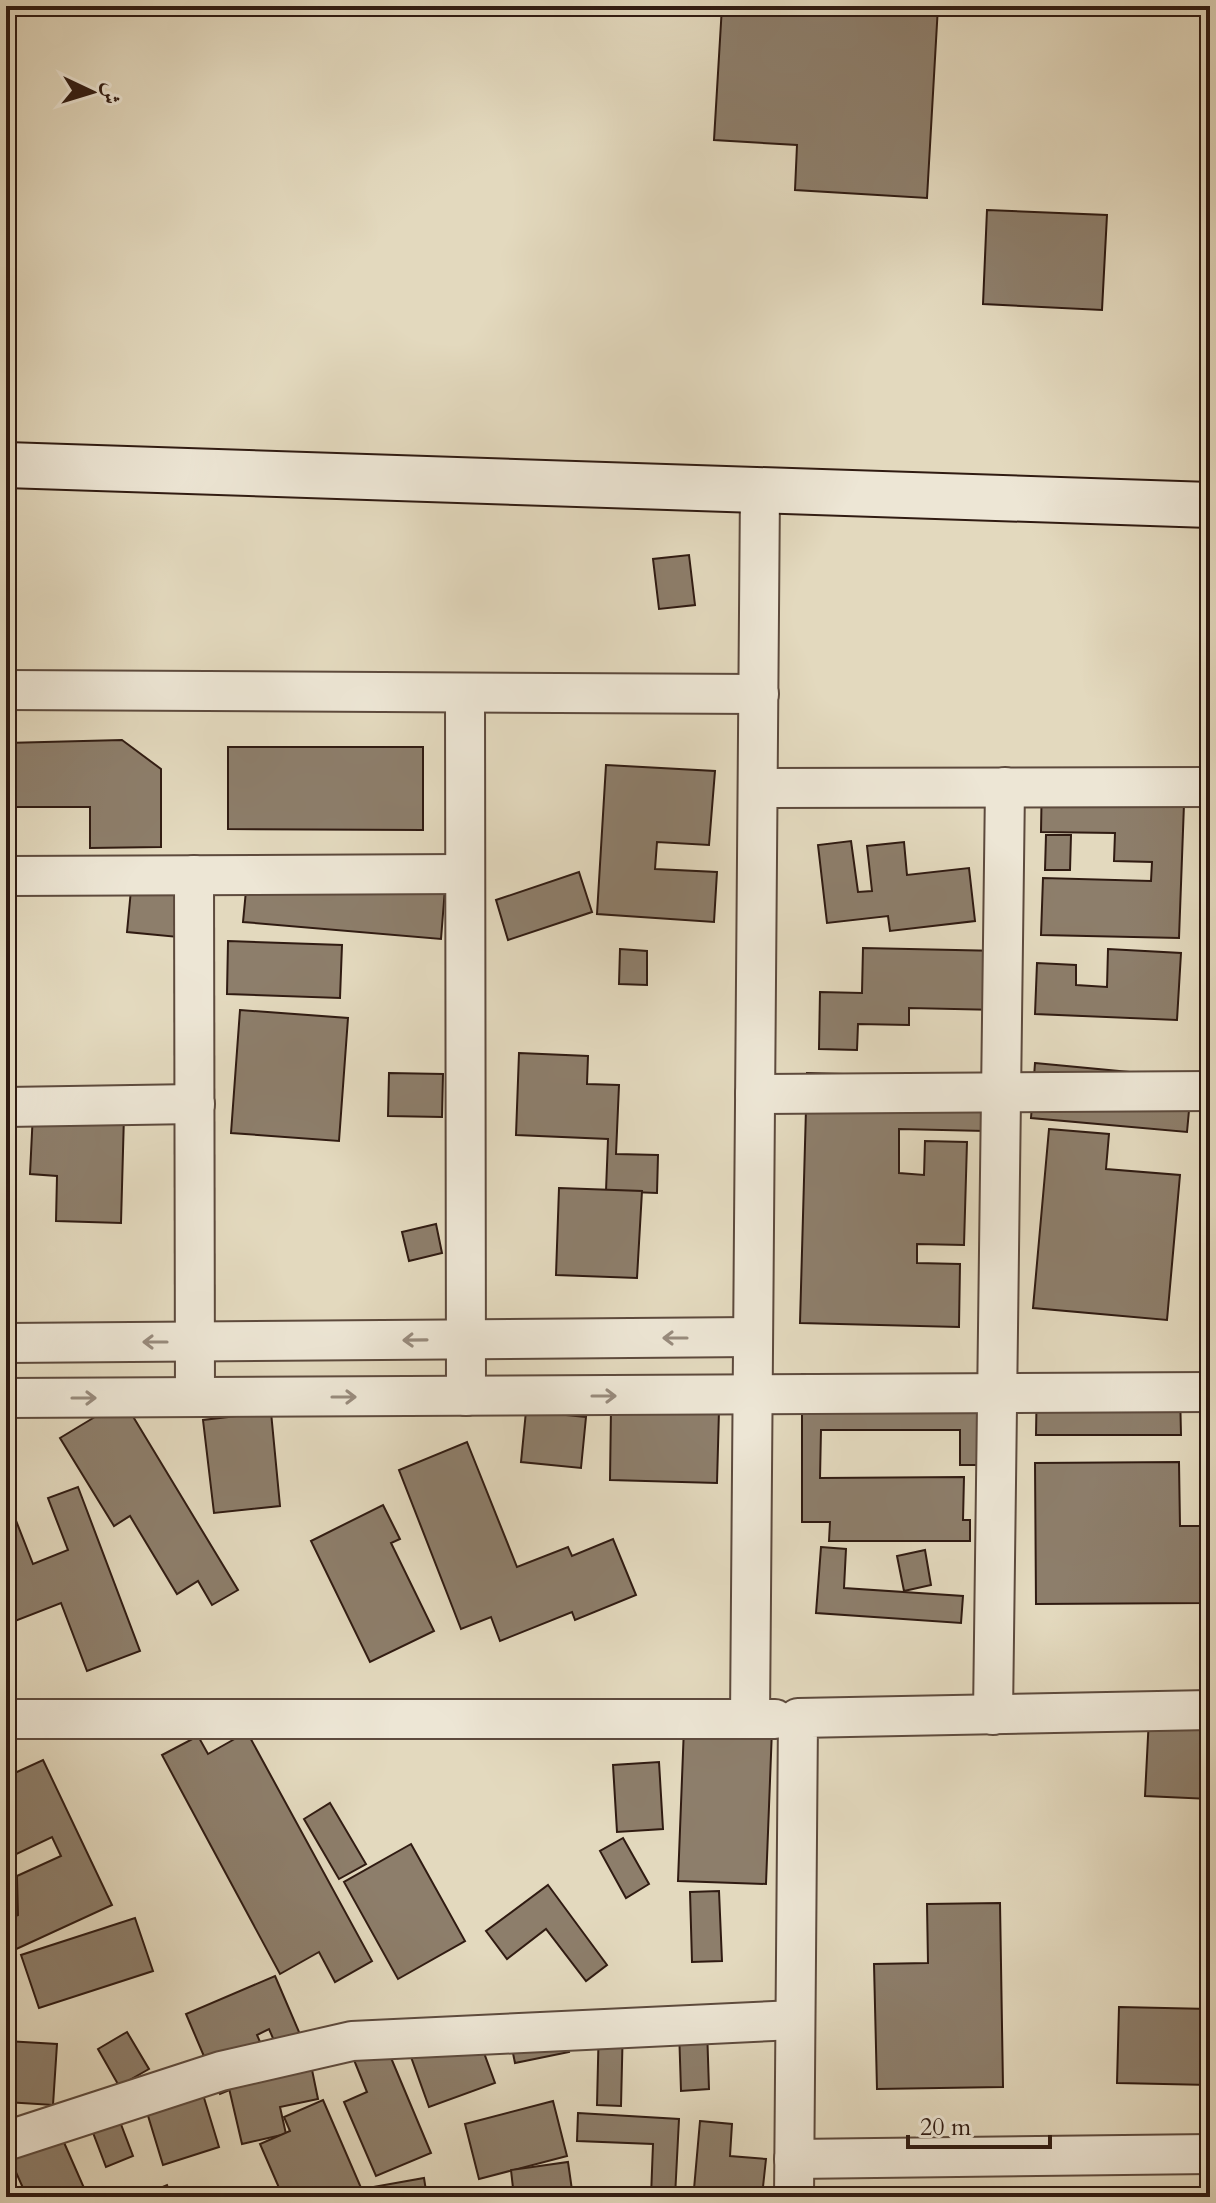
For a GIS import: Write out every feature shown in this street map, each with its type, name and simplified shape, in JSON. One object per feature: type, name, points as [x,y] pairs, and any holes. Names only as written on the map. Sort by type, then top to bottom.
[{"type":"main road","points":[[6,465],[1210,505]]},
{"type":"street","points":[[750,1719],[760,490]]},
{"type":"street","points":[[6,690],[759,694]]},
{"type":"street","points":[[465,693],[466,1396]]},
{"type":"street","points":[[993,1715],[1005,787]]},
{"type":"street","points":[[758,788],[1210,787]]},
{"type":"street","points":[[6,876],[463,874]]},
{"type":"street","points":[[194,875],[195,1397]]},
{"type":"street","points":[[755,1094],[1210,1091]]},
{"type":"street","points":[[6,1107],[195,1104]]},
{"type":"street","points":[[6,1343],[753,1337]]},
{"type":"street","points":[[6,1398],[1210,1392]]},
{"type":"street","points":[[6,1719],[750,1719],[1210,1710]]},
{"type":"street","points":[[794,2197],[798,1718]]},
{"type":"street","points":[[6,2141],[221,2071],[352,2041],[795,2020]]},
{"type":"street","points":[[794,2159],[1210,2154]]},
{"type":"building","points":[[722,6],[938,6],[927,198],[795,190],[797,145],[714,140]]},
{"type":"building","points":[[987,210],[1107,215],[1102,310],[983,304]]},
{"type":"building","points":[[689,555],[695,605],[659,609],[653,559]]},
{"type":"building","points":[[122,740],[161,769],[161,847],[90,848],[90,807],[6,807],[6,743]]},
{"type":"building","points":[[228,747],[423,747],[423,830],[228,829]]},
{"type":"building","points":[[606,765],[715,771],[709,845],[657,842],[655,869],[717,872],[714,922],[597,914]]},
{"type":"building","points":[[1042,774],[1185,777],[1179,938],[1041,935],[1043,878],[1151,881],[1152,862],[1114,861],[1115,833],[1041,832]]},
{"type":"building","points":[[1046,835],[1071,835],[1070,870],[1045,870]]},
{"type":"building","points":[[851,841],[858,892],[872,891],[867,846],[904,842],[907,875],[969,868],[975,921],[890,931],[888,916],[827,923],[818,845]]},
{"type":"building","points":[[249,859],[446,876],[441,939],[243,922]]},
{"type":"building","points":[[579,872],[592,912],[508,940],[496,900]]},
{"type":"building","points":[[132,879],[182,884],[178,937],[127,932]]},
{"type":"building","points":[[228,941],[342,945],[340,998],[227,994]]},
{"type":"building","points":[[863,948],[1001,951],[999,1010],[909,1008],[909,1025],[858,1024],[857,1050],[819,1049],[820,992],[862,993]]},
{"type":"building","points":[[620,949],[647,951],[647,985],[619,984]]},
{"type":"building","points":[[1108,949],[1181,953],[1177,1020],[1035,1014],[1037,963],[1076,965],[1076,985],[1107,987]]},
{"type":"building","points":[[240,1010],[348,1018],[339,1141],[231,1133]]},
{"type":"building","points":[[519,1053],[588,1056],[587,1084],[619,1085],[616,1154],[658,1155],[657,1193],[606,1191],[608,1139],[516,1135]]},
{"type":"building","points":[[1035,1063],[1192,1078],[1187,1132],[1031,1118]]},
{"type":"building","points":[[389,1073],[443,1074],[442,1117],[388,1116]]},
{"type":"building","points":[[807,1073],[986,1078],[985,1131],[899,1129],[899,1173],[924,1175],[925,1141],[967,1142],[964,1245],[917,1244],[917,1263],[960,1264],[959,1327],[800,1323]]},
{"type":"building","points":[[33,1112],[124,1115],[121,1223],[56,1221],[57,1176],[30,1174]]},
{"type":"building","points":[[1049,1129],[1109,1134],[1106,1169],[1180,1175],[1167,1320],[1033,1308]]},
{"type":"building","points":[[559,1188],[642,1191],[637,1278],[556,1275]]},
{"type":"building","points":[[436,1224],[442,1253],[409,1261],[402,1232]]},
{"type":"building","points":[[802,1374],[979,1375],[979,1465],[960,1465],[960,1430],[821,1430],[820,1478],[964,1477],[963,1520],[970,1520],[970,1541],[829,1541],[830,1522],[802,1522]]},
{"type":"building","points":[[1037,1375],[1180,1391],[1181,1435],[1036,1435]]},
{"type":"building","points":[[123,1400],[238,1590],[212,1605],[198,1581],[177,1594],[130,1516],[114,1526],[60,1438]]},
{"type":"building","points":[[611,1408],[719,1410],[717,1483],[610,1480]]},
{"type":"building","points":[[526,1411],[586,1417],[581,1468],[521,1462]]},
{"type":"building","points":[[271,1412],[280,1506],[214,1513],[203,1420]]},
{"type":"building","points":[[467,1442],[517,1567],[568,1547],[572,1556],[613,1539],[636,1595],[575,1620],[572,1612],[500,1641],[491,1617],[461,1629],[399,1470]]},
{"type":"building","points":[[1179,1462],[1180,1526],[1205,1526],[1206,1603],[1036,1604],[1035,1463]]},
{"type":"building","points":[[78,1487],[140,1651],[87,1671],[61,1603],[15,1621],[6,1597],[6,1495],[33,1564],[68,1550],[48,1498]]},
{"type":"building","points":[[383,1505],[400,1539],[391,1543],[434,1631],[370,1662],[311,1541]]},
{"type":"building","points":[[821,1547],[846,1549],[844,1588],[963,1596],[961,1623],[816,1613]]},
{"type":"building","points":[[925,1550],[931,1585],[904,1591],[897,1556]]},
{"type":"building","points":[[1149,1717],[1210,1720],[1210,1799],[1145,1796]]},
{"type":"building","points":[[684,1727],[772,1729],[766,1884],[678,1881]]},
{"type":"building","points":[[247,1732],[372,1961],[335,1982],[319,1952],[280,1974],[162,1755],[198,1736],[208,1754]]},
{"type":"building","points":[[43,1760],[112,1905],[6,1952],[6,1920],[18,1915],[17,1876],[61,1856],[52,1837],[6,1859],[6,1777]]},
{"type":"building","points":[[659,1762],[663,1829],[617,1832],[613,1765]]},
{"type":"building","points":[[330,1803],[366,1864],[339,1879],[304,1819]]},
{"type":"building","points":[[623,1838],[649,1884],[626,1898],[600,1851]]},
{"type":"building","points":[[411,1844],[465,1941],[398,1979],[344,1882]]},
{"type":"building","points":[[548,1885],[607,1965],[586,1981],[546,1929],[507,1959],[486,1931]]},
{"type":"building","points":[[719,1891],[722,1961],[692,1962],[690,1892]]},
{"type":"building","points":[[1000,1903],[1003,2087],[877,2089],[874,1964],[928,1963],[927,1904]]},
{"type":"building","points":[[135,1918],[153,1971],[39,2008],[21,1955]]},
{"type":"building","points":[[275,1976],[305,2046],[281,2057],[269,2029],[257,2035],[273,2072],[220,2094],[186,2014]]},
{"type":"building","points":[[1119,2007],[1210,2009],[1210,2085],[1117,2083]]},
{"type":"building","points":[[560,2013],[569,2052],[515,2063],[507,2024]]},
{"type":"building","points":[[472,2020],[495,2083],[429,2107],[406,2043]]},
{"type":"building","points":[[599,2021],[623,2022],[621,2106],[597,2105]]},
{"type":"building","points":[[707,2028],[709,2089],[681,2091],[679,2029]]},
{"type":"building","points":[[127,2032],[149,2069],[119,2086],[98,2049]]},
{"type":"building","points":[[6,2041],[57,2044],[53,2105],[6,2102]]},
{"type":"building","points":[[386,2046],[431,2153],[376,2176],[344,2102],[367,2092],[354,2060]]},
{"type":"building","points":[[194,2065],[219,2147],[163,2165],[138,2083]]},
{"type":"building","points":[[311,2065],[318,2099],[280,2107],[286,2134],[242,2144],[228,2084]]},
{"type":"building","points":[[111,2098],[133,2156],[106,2167],[84,2109]]},
{"type":"building","points":[[323,2100],[365,2197],[283,2197],[260,2144],[290,2131],[284,2117]]},
{"type":"building","points":[[553,2101],[567,2156],[479,2179],[465,2124]]},
{"type":"building","points":[[578,2113],[679,2119],[675,2197],[651,2197],[653,2144],[577,2141]]},
{"type":"building","points":[[700,2121],[732,2124],[730,2156],[766,2159],[762,2196],[694,2189]]},
{"type":"building","points":[[55,2122],[88,2197],[27,2197],[6,2150]]},
{"type":"building","points":[[9,2146],[18,2197],[6,2197],[6,2147]]},
{"type":"building","points":[[568,2162],[573,2197],[514,2197],[511,2170]]},
{"type":"building","points":[[424,2178],[427,2197],[375,2197],[373,2187]]},
{"type":"building","points":[[167,2185],[171,2197],[139,2197]]}]
